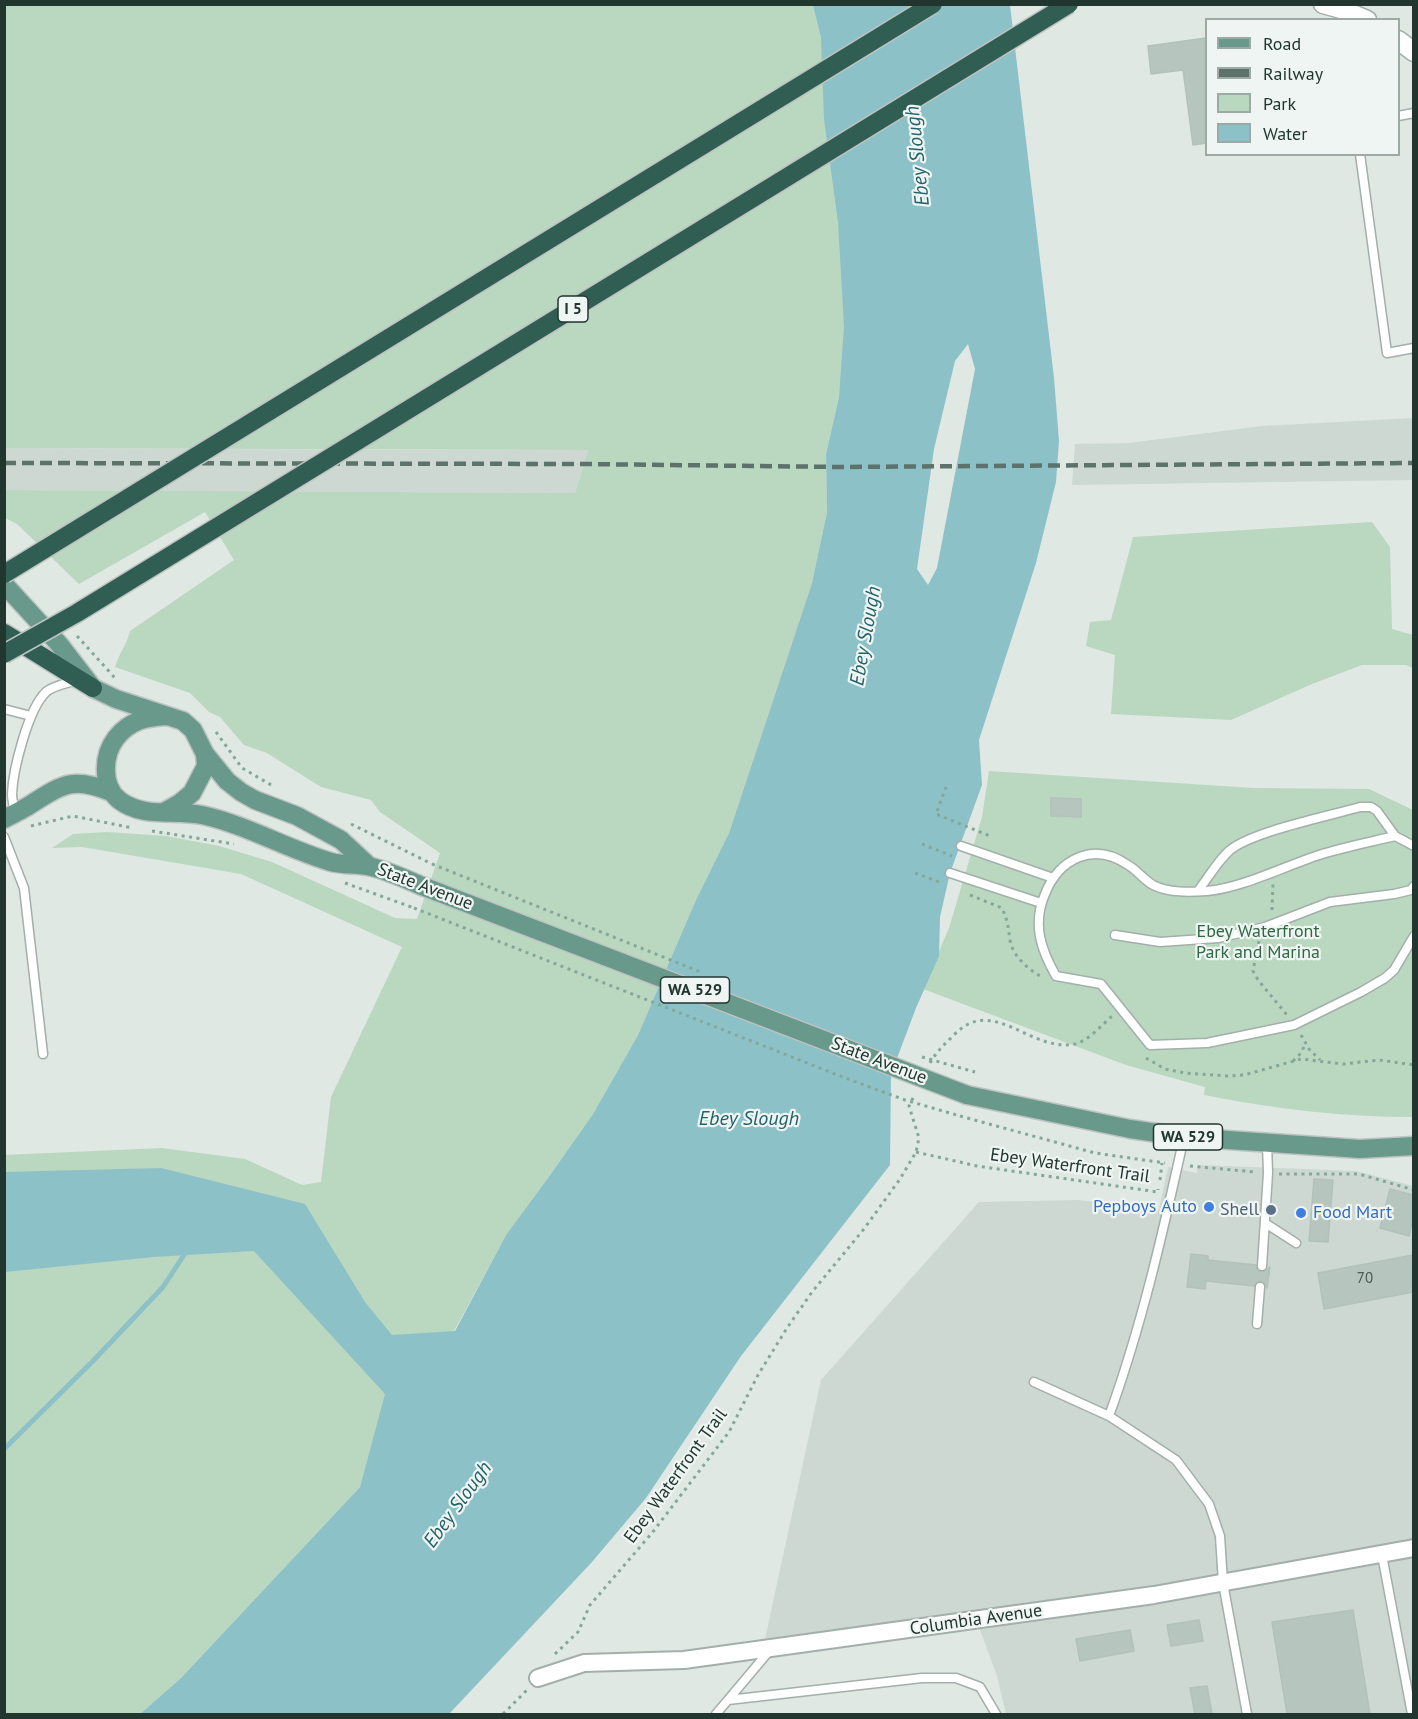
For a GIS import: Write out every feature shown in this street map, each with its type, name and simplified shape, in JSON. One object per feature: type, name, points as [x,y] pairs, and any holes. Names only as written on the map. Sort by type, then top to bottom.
[{"type":"highway","points":[[4,574],[933,4]]},
{"type":"highway","name":"I 5","points":[[4,654],[77,613],[1069,4]]},
{"type":"highway","points":[[4,565],[41,551]]},
{"type":"highway","points":[[4,662],[77,613]]},
{"type":"highway","points":[[4,633],[86,683]]},
{"type":"main road","points":[[4,584],[59,644],[86,683],[117,699],[183,721],[193,730],[205,754],[206,766],[192,793],[162,813],[150,813],[136,809],[120,801],[111,792],[94,785],[78,783],[50,791],[10,816]]},
{"type":"main road","points":[[111,792],[105,772],[115,740],[135,721],[168,716]]},
{"type":"main road","name":"State Avenue","points":[[205,754],[226,781],[241,792],[255,800],[297,816],[341,840],[369,866]]},
{"type":"main road","name":"State Avenue","points":[[162,813],[203,816],[237,826],[333,863],[369,866],[967,1095],[1130,1130],[1184,1137],[1360,1149],[1413,1146]]},
{"type":"street","points":[[1323,4],[1362,18]]},
{"type":"street","points":[[1400,42],[1413,52]]},
{"type":"street","name":"Columbia Avenue","points":[[537,1678],[584,1664],[684,1660],[1154,1595],[1413,1548]]},
{"type":"lane","points":[[1360,156],[1388,353],[1413,348]]},
{"type":"lane","points":[[10,816],[16,766],[31,716],[46,691],[86,683]]},
{"type":"lane","points":[[4,710],[31,716]]},
{"type":"lane","points":[[1198,891],[1223,857],[1240,843],[1360,807],[1371,807],[1377,811],[1395,836],[1413,846]]},
{"type":"lane","points":[[1395,836],[1322,854],[1223,888],[1198,891],[1166,890],[1152,885],[1128,865],[1112,856],[1081,856],[1067,862],[1053,878],[1041,903],[1038,922],[1040,942],[1046,959],[1056,976],[1101,984],[1150,1045],[1207,1043],[1294,1025],[1385,978],[1394,970],[1413,936]]},
{"type":"lane","points":[[4,837],[24,888],[44,1054]]},
{"type":"lane","points":[[961,846],[1053,878]]},
{"type":"lane","points":[[950,873],[1041,903]]},
{"type":"lane","points":[[1115,935],[1160,942],[1218,938],[1265,927],[1330,902],[1394,894],[1411,890],[1413,886]]},
{"type":"lane","points":[[1109,1416],[1125,1372],[1157,1262],[1184,1137]]},
{"type":"lane","points":[[1262,1266],[1268,1173],[1267,1144]]},
{"type":"lane","points":[[1264,1223],[1296,1243]]},
{"type":"lane","points":[[1257,1323],[1260,1287]]},
{"type":"lane","points":[[1034,1382],[1109,1416],[1176,1460],[1209,1504],[1220,1536],[1223,1583],[1247,1714]]},
{"type":"lane","points":[[1382,1555],[1412,1714]]},
{"type":"lane","points":[[716,1714],[773,1647]]},
{"type":"lane","points":[[728,1700],[922,1678],[956,1678],[980,1687],[996,1714]]},
{"type":"path","points":[[74,632],[121,684]]},
{"type":"path","points":[[214,730],[242,768],[278,789]]},
{"type":"path","points":[[946,787],[936,814],[990,836]]},
{"type":"path","points":[[4,837],[44,822],[73,816],[139,829]]},
{"type":"path","points":[[349,823],[432,864],[706,974]]},
{"type":"path","points":[[148,831],[234,844]]},
{"type":"path","points":[[343,882],[840,1076],[905,1100],[960,1116]]},
{"type":"path","points":[[1272,909],[1274,889]]},
{"type":"path","points":[[1259,937],[1253,971],[1289,1018]]},
{"type":"path","points":[[930,1064],[936,1053],[950,1038],[963,1025],[974,1020],[1003,1024],[1054,1046],[1077,1044],[1095,1032],[1113,1015]]},
{"type":"path","points":[[1300,1033],[1315,1057],[1324,1063],[1348,1064],[1379,1060],[1413,1065]]},
{"type":"path","points":[[1293,1061],[1302,1052],[1305,1043]]},
{"type":"path","points":[[918,1056],[975,1072]]},
{"type":"path","points":[[916,1152],[919,1138],[909,1106],[920,1085]]},
{"type":"path","name":"Ebey Waterfront Trail","points":[[503,1714],[537,1678],[552,1657],[578,1632],[591,1605],[639,1549],[729,1432],[758,1375],[812,1292],[874,1215],[916,1152],[977,1166],[1158,1191],[1162,1163]]},
{"type":"shaded area","points":[[1413,418],[1413,480],[1072,485],[1075,444],[1129,443],[1262,426]]},
{"type":"shaded area","points":[[5,448],[588,450],[575,493],[5,490]]},
{"type":"shaded area","points":[[1198,1165],[1356,1171],[1413,1186],[1413,1714],[1006,1714],[997,1676],[973,1611],[765,1639],[821,1380],[979,1202],[1078,1200],[1159,1209],[1168,1167],[1197,1173]]},
{"type":"green space","points":[[5,5],[832,5],[856,287],[839,397],[826,454],[827,512],[812,583],[729,833],[695,902],[638,1035],[593,1114],[506,1235],[454,1331],[386,1394],[360,1487],[181,1678],[140,1714],[5,1714],[4,1155],[162,1148],[245,1159],[302,1185],[321,1182],[331,1097],[402,947],[241,874],[82,847],[52,848],[73,834],[107,832],[166,836],[219,846],[272,862],[395,918],[417,919],[440,853],[380,812],[371,800],[321,787],[267,753],[244,745],[220,717],[209,712],[190,693],[115,667],[130,631],[234,560],[205,512],[79,584],[17,524],[5,518],[5,490],[575,493],[588,450],[5,448]]},
{"type":"green space","points":[[1372,522],[1390,547],[1392,629],[1413,635],[1413,668],[1406,665],[1362,665],[1312,684],[1231,720],[1111,714],[1115,655],[1086,646],[1090,622],[1111,620],[1133,537]]},
{"type":"green space","name":"Ebey Waterfront Park and Marina","points":[[989,771],[1254,788],[1369,789],[1413,810],[1413,1117],[1360,1116],[1308,1111],[1204,1095],[1205,1087],[1126,1065],[923,989],[949,928],[982,817]]},
{"type":"water","name":"Ebey Slough","points":[[813,5],[1010,5],[1054,378],[1059,441],[1056,482],[1036,563],[979,740],[982,785],[950,873],[940,917],[939,956],[891,1074],[890,1165],[741,1356],[646,1498],[592,1562],[449,1714],[140,1714],[181,1678],[360,1487],[385,1394],[254,1251],[154,1257],[5,1272],[4,1172],[161,1168],[305,1204],[365,1302],[392,1335],[455,1331],[506,1235],[593,1114],[638,1035],[695,902],[729,833],[812,583],[827,512],[826,454],[839,397],[844,326],[838,222],[824,119],[821,37]]},
{"type":"pier","points":[[968,344],[975,369],[937,568],[928,585],[917,569],[934,449],[955,361]]},
{"type":"building","points":[[1205,38],[1205,143],[1193,145],[1183,70],[1151,74],[1148,46]]},
{"type":"building","points":[[1051,798],[1081,799],[1081,817],[1051,816]]},
{"type":"building","points":[[1314,1179],[1333,1180],[1328,1242],[1309,1241]]},
{"type":"building","points":[[1390,1189],[1413,1195],[1413,1218],[1409,1236],[1380,1228]]},
{"type":"building","points":[[1191,1254],[1208,1256],[1208,1260],[1256,1265],[1261,1272],[1270,1267],[1267,1288],[1264,1282],[1260,1281],[1254,1286],[1206,1281],[1205,1289],[1187,1287]]},
{"type":"building","points":[[1413,1255],[1413,1292],[1324,1309],[1318,1273]]},
{"type":"building","points":[[1353,1610],[1370,1714],[1287,1714],[1272,1622]]},
{"type":"building","points":[[1199,1620],[1203,1641],[1171,1646],[1167,1625]]},
{"type":"building","points":[[1130,1630],[1134,1651],[1080,1661],[1076,1639]]},
{"type":"building","points":[[1207,1686],[1212,1714],[1195,1714],[1190,1688]]},
{"type":"waterway","points":[[4,1449],[93,1361],[163,1287],[186,1252]]},
{"type":"railway","points":[[4,463],[842,467],[1414,463]]},
{"type":"place","name":"Pepboys Auto","points":[[1209,1207]]},
{"type":"place","name":"Shell","points":[[1271,1210]]},
{"type":"place","name":"Food Mart","points":[[1301,1213]]}]
